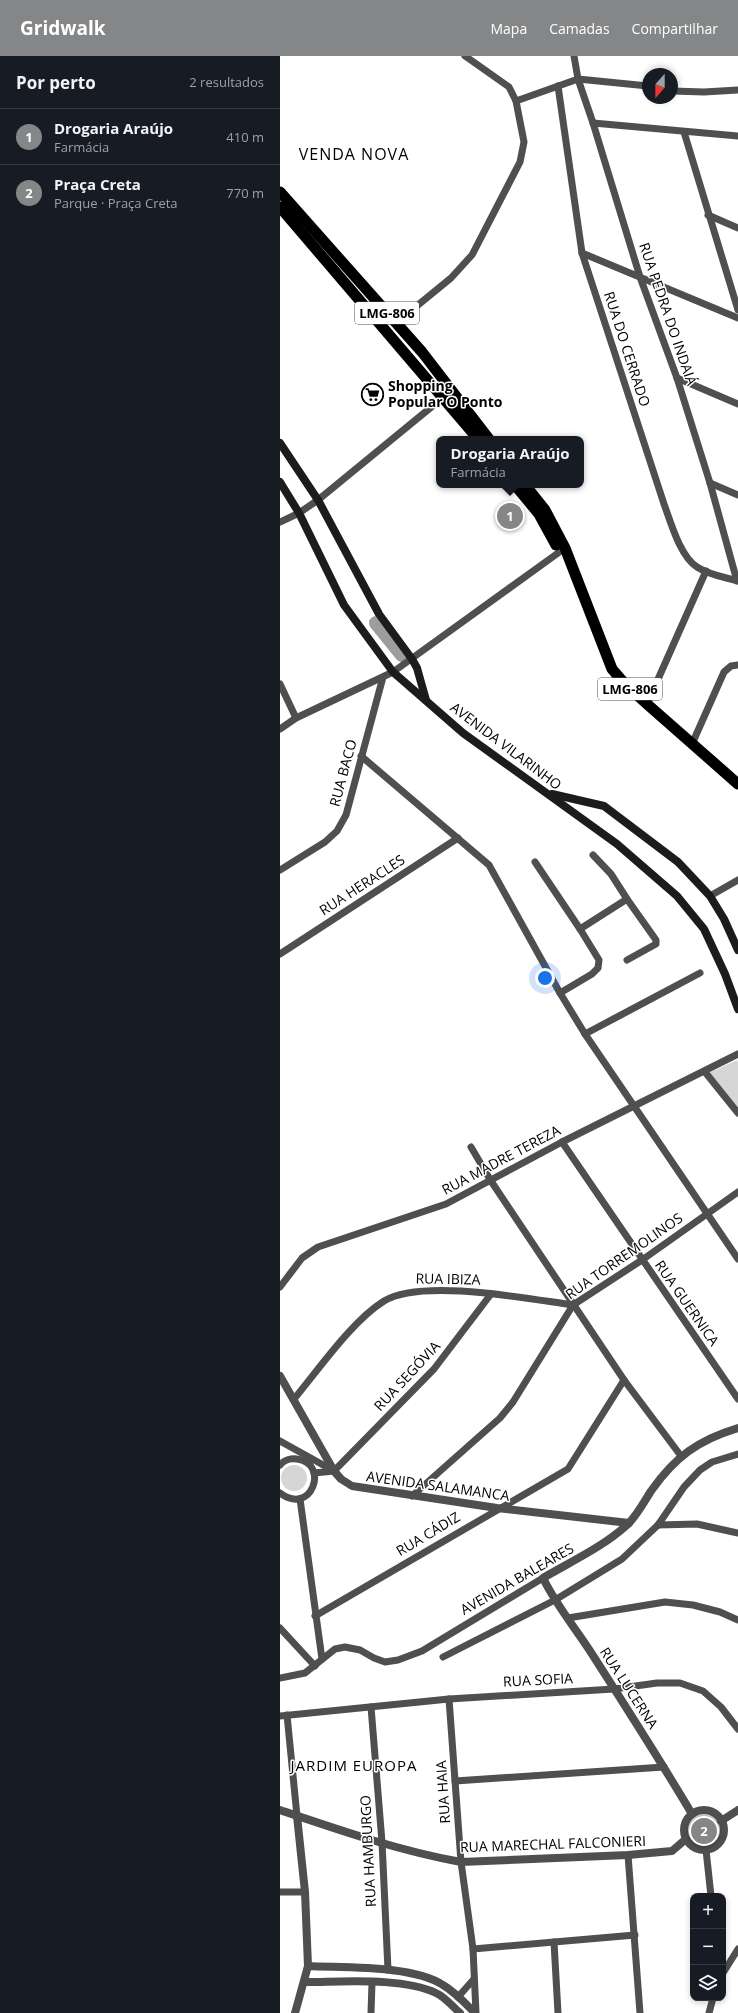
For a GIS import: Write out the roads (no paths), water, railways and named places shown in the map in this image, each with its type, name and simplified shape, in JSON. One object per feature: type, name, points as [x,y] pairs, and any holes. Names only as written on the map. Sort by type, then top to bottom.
[{"type":"highway","name":"LMG-806","points":[[280,192],[422,352],[476,436]]},
{"type":"highway","name":"LMG-806","points":[[280,207],[386,332],[447,393],[486,436]]},
{"type":"highway","name":"LMG-806","points":[[517,488],[539,514],[569,561],[612,669],[625,684],[738,784]]},
{"type":"highway","name":"LMG-806","points":[[527,488],[545,510],[562,549]]},
{"type":"main road","points":[[280,444],[318,500],[380,614],[412,659],[417,668],[426,702]]},
{"type":"main road","name":"AVENIDA VILARINHO","points":[[280,482],[299,513],[344,605],[393,672],[463,733],[617,844],[677,896],[704,929],[725,974],[738,1009]]},
{"type":"main road","points":[[546,793],[604,806],[678,862],[710,896],[738,950]]},
{"type":"street","points":[[396,323],[451,278],[472,255],[520,162],[524,142],[516,101],[509,87],[465,56]]},
{"type":"street","name":"RUA PEDRA DO INDAIÁ","points":[[574,56],[578,79],[640,276],[677,378],[710,483],[738,581]]},
{"type":"street","points":[[516,101],[578,79],[642,85]]},
{"type":"street","name":"RUA DO CERRADO","points":[[558,86],[582,253],[666,512],[678,541],[689,560],[696,566],[706,571],[738,581]]},
{"type":"street","points":[[678,91],[704,92],[738,90]]},
{"type":"street","points":[[593,123],[738,136]]},
{"type":"street","points":[[684,132],[738,310]]},
{"type":"street","points":[[708,214],[738,228]]},
{"type":"street","points":[[582,253],[738,318]]},
{"type":"street","points":[[677,378],[738,404]]},
{"type":"street","points":[[280,522],[299,513],[318,500],[447,393]]},
{"type":"street","points":[[710,483],[738,495]]},
{"type":"street","points":[[280,729],[296,718],[393,672],[562,549]]},
{"type":"street","points":[[647,704],[706,571]]},
{"type":"street","points":[[692,744],[724,672],[731,666],[738,665]]},
{"type":"street","name":"RUA BACO","points":[[280,870],[325,842],[337,831],[346,815],[383,677]]},
{"type":"street","points":[[280,684],[296,718]]},
{"type":"street","points":[[361,756],[489,866],[560,993],[585,1034],[738,1259]]},
{"type":"street","name":"RUA HERACLES","points":[[280,954],[458,838]]},
{"type":"street","points":[[593,855],[611,874],[656,940],[656,944],[627,960]]},
{"type":"street","points":[[535,862],[599,960],[598,968],[592,974],[560,993]]},
{"type":"street","points":[[710,896],[738,880]]},
{"type":"street","points":[[580,929],[627,899]]},
{"type":"street","points":[[585,1034],[700,973]]},
{"type":"street","name":"RUA MADRE TEREZA","points":[[280,1287],[302,1258],[318,1247],[446,1204],[562,1142],[705,1072],[738,1054]]},
{"type":"street","points":[[705,1072],[738,1113]]},
{"type":"street","name":"RUA GUERNICA","points":[[562,1142],[738,1399]]},
{"type":"street","points":[[471,1147],[491,1181],[573,1305],[624,1380],[681,1456]]},
{"type":"street","name":"RUA TORREMOLINOS","points":[[412,1496],[500,1418],[513,1402],[573,1305],[642,1260],[738,1192]]},
{"type":"street","name":"RUA IBIZA","points":[[294,1399],[364,1316],[385,1300],[406,1292],[428,1290],[491,1294],[573,1305]]},
{"type":"street","name":"RUA SEGÓVIA","points":[[334,1471],[434,1370],[491,1294]]},
{"type":"street","name":"AVENIDA SALAMANCA","points":[[280,1376],[334,1471],[341,1479],[352,1486],[497,1508],[629,1523]]},
{"type":"street","name":"RUA CÁDIZ","points":[[315,1616],[497,1508],[553,1478],[568,1468],[624,1380]]},
{"type":"street","name":"AVENIDA BALEARES","points":[[280,1678],[304,1673],[336,1649],[345,1647],[360,1650],[385,1662],[398,1660],[422,1651],[543,1578],[601,1546],[629,1523],[660,1479],[681,1456],[699,1442],[738,1428]]},
{"type":"street","points":[[280,1440],[334,1471]]},
{"type":"street","points":[[294,1447],[295,1458]]},
{"type":"street","points":[[443,1657],[555,1600],[622,1559],[658,1525],[684,1486],[700,1470],[712,1462],[738,1454]]},
{"type":"street","points":[[280,1465],[288,1459],[295,1458],[307,1463],[314,1473],[314,1486],[310,1492],[300,1498],[293,1499],[280,1493]]},
{"type":"street","points":[[314,1473],[334,1471]]},
{"type":"street","points":[[300,1498],[322,1659]]},
{"type":"street","points":[[658,1525],[697,1524],[738,1533]]},
{"type":"street","name":"RUA LUCERNA","points":[[543,1578],[555,1600],[614,1688],[692,1814]]},
{"type":"street","points":[[568,1618],[666,1602],[693,1605],[720,1612],[738,1620]]},
{"type":"street","points":[[280,1628],[315,1666]]},
{"type":"street","name":"RUA SOFIA","points":[[284,1715],[449,1698],[614,1688],[656,1683],[680,1683],[703,1691],[721,1707],[738,1730]]},
{"type":"street","name":"RUA HAIA","points":[[449,1698],[461,1862],[473,1949],[476,2013]]},
{"type":"street","name":"RUA HAMBURGO","points":[[371,1707],[382,1842],[388,1970]]},
{"type":"street","points":[[284,1715],[297,1816],[304,1892],[308,1966],[305,1982],[295,2013]]},
{"type":"street","points":[[455,1780],[664,1767]]},
{"type":"street","name":"RUA MARECHAL FALCONIERI","points":[[280,1810],[436,1858],[461,1862],[628,1856],[672,1851],[686,1839]]},
{"type":"street","points":[[721,1821],[738,1810]]},
{"type":"street","points":[[705,1811],[712,1812],[721,1821],[724,1834],[718,1845],[706,1850],[694,1848],[686,1839],[684,1831],[685,1824],[692,1814],[705,1811]]},
{"type":"street","points":[[706,1850],[710,1893]]},
{"type":"street","points":[[628,1856],[640,2013]]},
{"type":"street","points":[[280,1892],[304,1892]]},
{"type":"street","points":[[473,1949],[634,1935]]},
{"type":"street","points":[[554,1942],[558,2013]]},
{"type":"street","points":[[726,1968],[738,1950]]},
{"type":"street","points":[[308,1966],[388,1970],[419,1975],[443,1984],[476,2013]]},
{"type":"street","points":[[458,1997],[474,1978]]},
{"type":"street","points":[[305,1982],[416,1985],[438,1994],[456,2011]]},
{"type":"street","points":[[371,2013],[372,1983]]},
{"type":"street","points":[[709,2013],[713,2001]]},
{"type":"waterway","points":[[376,623],[402,655]]},
{"type":"place","name":"Shopping Popular O Ponto","points":[[372,394]]},
{"type":"place","name":"Drogaria Araújo","points":[[510,516]]},
{"type":"place","name":"Praça Creta","points":[[704,1831]]},
{"type":"district","name":"VENDA NOVA","points":[[354,154]]},
{"type":"district","name":"JARDIM EUROPA","points":[[354,1766]]}]
